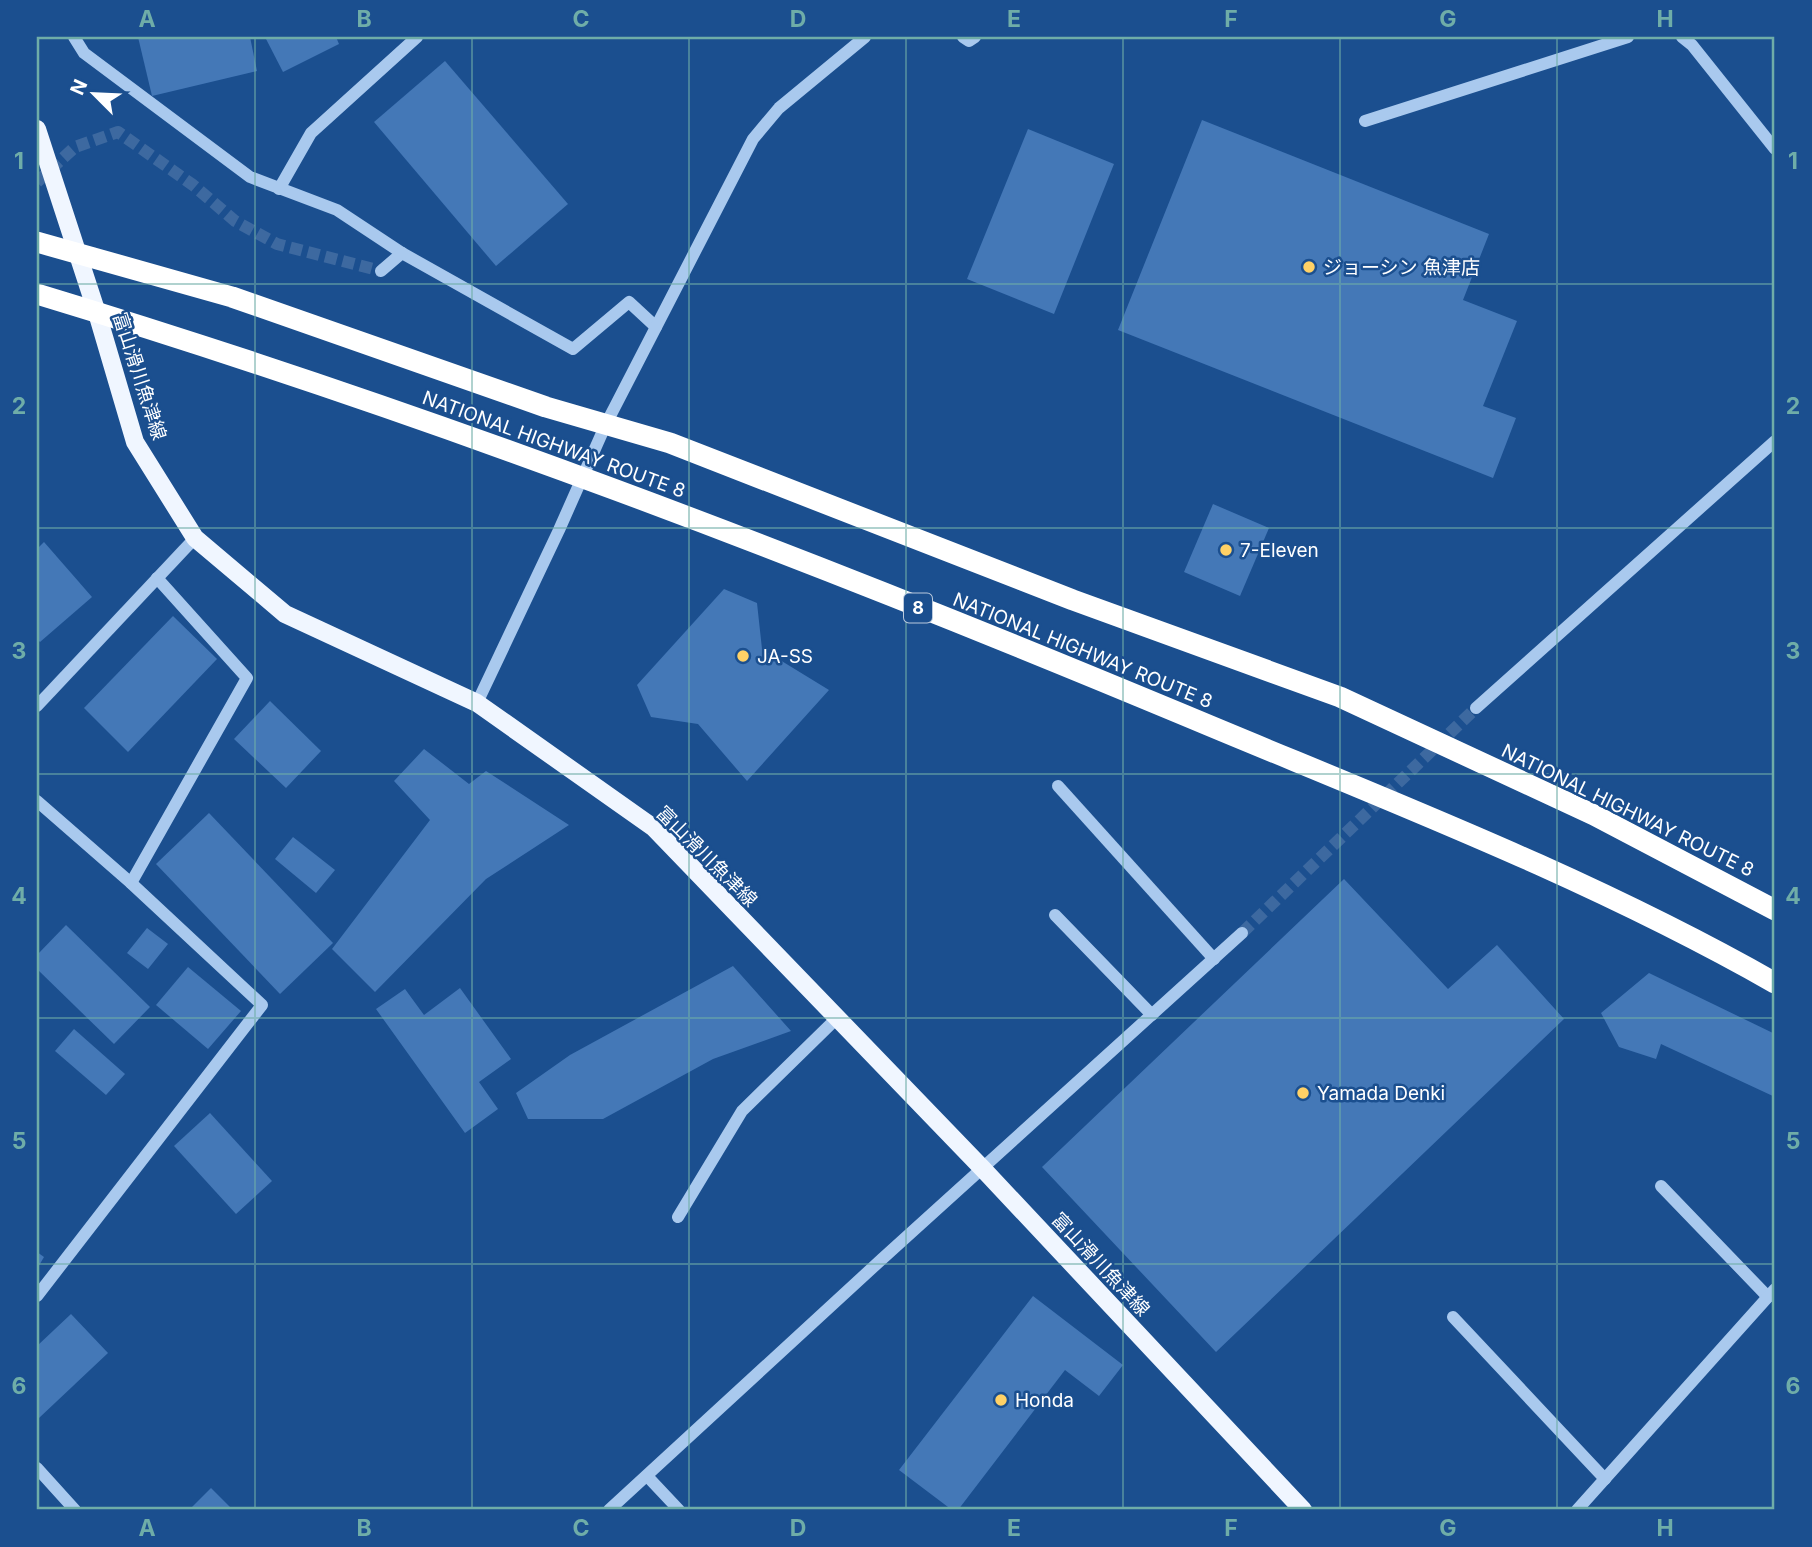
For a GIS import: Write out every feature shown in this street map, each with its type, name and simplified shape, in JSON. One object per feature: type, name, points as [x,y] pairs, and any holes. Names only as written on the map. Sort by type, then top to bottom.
[{"type":"highway","name":"NATIONAL HIGHWAY ROUTE 8","points":[[37,242],[232,298],[546,407],[670,443],[1073,600],[1340,697],[1594,815],[1775,910]]},
{"type":"highway","name":"NATIONAL HIGHWAY ROUTE 8","points":[[37,294],[231,354],[583,476],[1074,669],[1538,864],[1716,950],[1775,984]]},
{"type":"main road","name":"富山滑川魚津線","points":[[37,129],[97,313],[135,442],[195,538],[285,614],[477,703],[654,828],[983,1169],[1303,1510]]},
{"type":"street","points":[[74,37],[84,53],[250,177],[337,210],[402,253],[573,349],[629,302],[656,327]]},
{"type":"street","points":[[279,189],[311,133],[417,37]]},
{"type":"street","points":[[477,703],[606,424],[753,139],[779,108],[864,37]]},
{"type":"street","points":[[963,37],[969,41],[975,37]]},
{"type":"street","points":[[1365,121],[1628,37]]},
{"type":"street","points":[[1682,37],[1692,45],[1775,149]]},
{"type":"street","points":[[381,271],[402,253]]},
{"type":"street","points":[[1476,708],[1775,441]]},
{"type":"street","points":[[37,706],[195,538]]},
{"type":"street","points":[[131,883],[247,678],[157,578]]},
{"type":"street","points":[[1058,786],[1214,959]]},
{"type":"street","points":[[37,801],[131,883],[262,1005],[37,1296]]},
{"type":"street","points":[[1055,915],[1152,1015]]},
{"type":"street","points":[[609,1510],[1242,933]]},
{"type":"street","points":[[678,1217],[742,1111],[837,1018]]},
{"type":"street","points":[[1577,1510],[1771,1293],[1661,1186]]},
{"type":"street","points":[[1453,1317],[1605,1479]]},
{"type":"street","points":[[37,1468],[75,1510]]},
{"type":"street","points":[[647,1476],[679,1510]]},
{"type":"building","points":[[138,37],[250,37],[257,71],[152,96]]},
{"type":"building","points":[[265,37],[336,37],[339,44],[283,72]]},
{"type":"building","points":[[445,61],[568,204],[496,266],[374,122]]},
{"type":"building","name":"ジョーシン 魚津店","points":[[1202,120],[1489,234],[1463,300],[1517,321],[1483,406],[1516,418],[1493,478],[1118,330]]},
{"type":"building","points":[[1028,129],[1114,164],[1054,314],[967,279]]},
{"type":"building","name":"7-Eleven","points":[[1213,504],[1269,528],[1240,596],[1184,572]]},
{"type":"building","points":[[44,542],[92,597],[40,642],[37,639],[37,549]]},
{"type":"building","points":[[724,589],[757,603],[762,649],[829,690],[747,781],[698,724],[651,717],[637,685]]},
{"type":"building","points":[[173,616],[217,659],[128,752],[84,708]]},
{"type":"building","points":[[270,701],[321,751],[286,788],[234,739]]},
{"type":"building","points":[[424,749],[469,784],[486,771],[569,825],[486,879],[375,992],[332,949],[430,820],[394,781]]},
{"type":"building","points":[[209,813],[333,943],[280,994],[156,864]]},
{"type":"building","points":[[293,837],[335,870],[316,893],[275,859]]},
{"type":"building","name":"Yamada Denki","points":[[1344,879],[1448,989],[1497,945],[1564,1019],[1216,1352],[1042,1167]]},
{"type":"building","points":[[66,925],[150,1007],[114,1044],[37,969],[37,955]]},
{"type":"building","points":[[147,928],[168,944],[148,969],[127,953]]},
{"type":"building","points":[[733,966],[791,1031],[713,1059],[603,1119],[528,1119],[516,1093],[570,1055]]},
{"type":"building","points":[[188,967],[241,1011],[208,1049],[156,1005]]},
{"type":"building","points":[[1649,973],[1775,1034],[1775,1097],[1661,1044],[1656,1059],[1619,1047],[1601,1013]]},
{"type":"building","points":[[460,988],[511,1059],[479,1082],[498,1109],[465,1133],[376,1009],[405,989],[424,1015]]},
{"type":"building","points":[[74,1029],[125,1074],[106,1095],[55,1051]]},
{"type":"building","points":[[210,1113],[272,1181],[236,1214],[174,1146]]},
{"type":"building","points":[[37,1252],[44,1257],[37,1269]]},
{"type":"building","points":[[1033,1296],[1123,1365],[1099,1396],[1065,1370],[958,1510],[952,1510],[899,1470]]},
{"type":"building","points":[[71,1314],[108,1353],[39,1418],[37,1346]]},
{"type":"building","points":[[211,1488],[233,1510],[189,1510]]},
{"type":"tunnel","points":[[37,182],[75,147],[118,132],[193,185],[235,221],[277,244],[381,271]]},
{"type":"tunnel","points":[[1242,933],[1476,708]]},
{"type":"place","name":"ジョーシン 魚津店","points":[[1309,267]]},
{"type":"place","name":"7-Eleven","points":[[1226,550]]},
{"type":"place","name":"JA-SS","points":[[743,656]]},
{"type":"place","name":"Yamada Denki","points":[[1303,1093]]},
{"type":"place","name":"Honda","points":[[1001,1400]]}]
